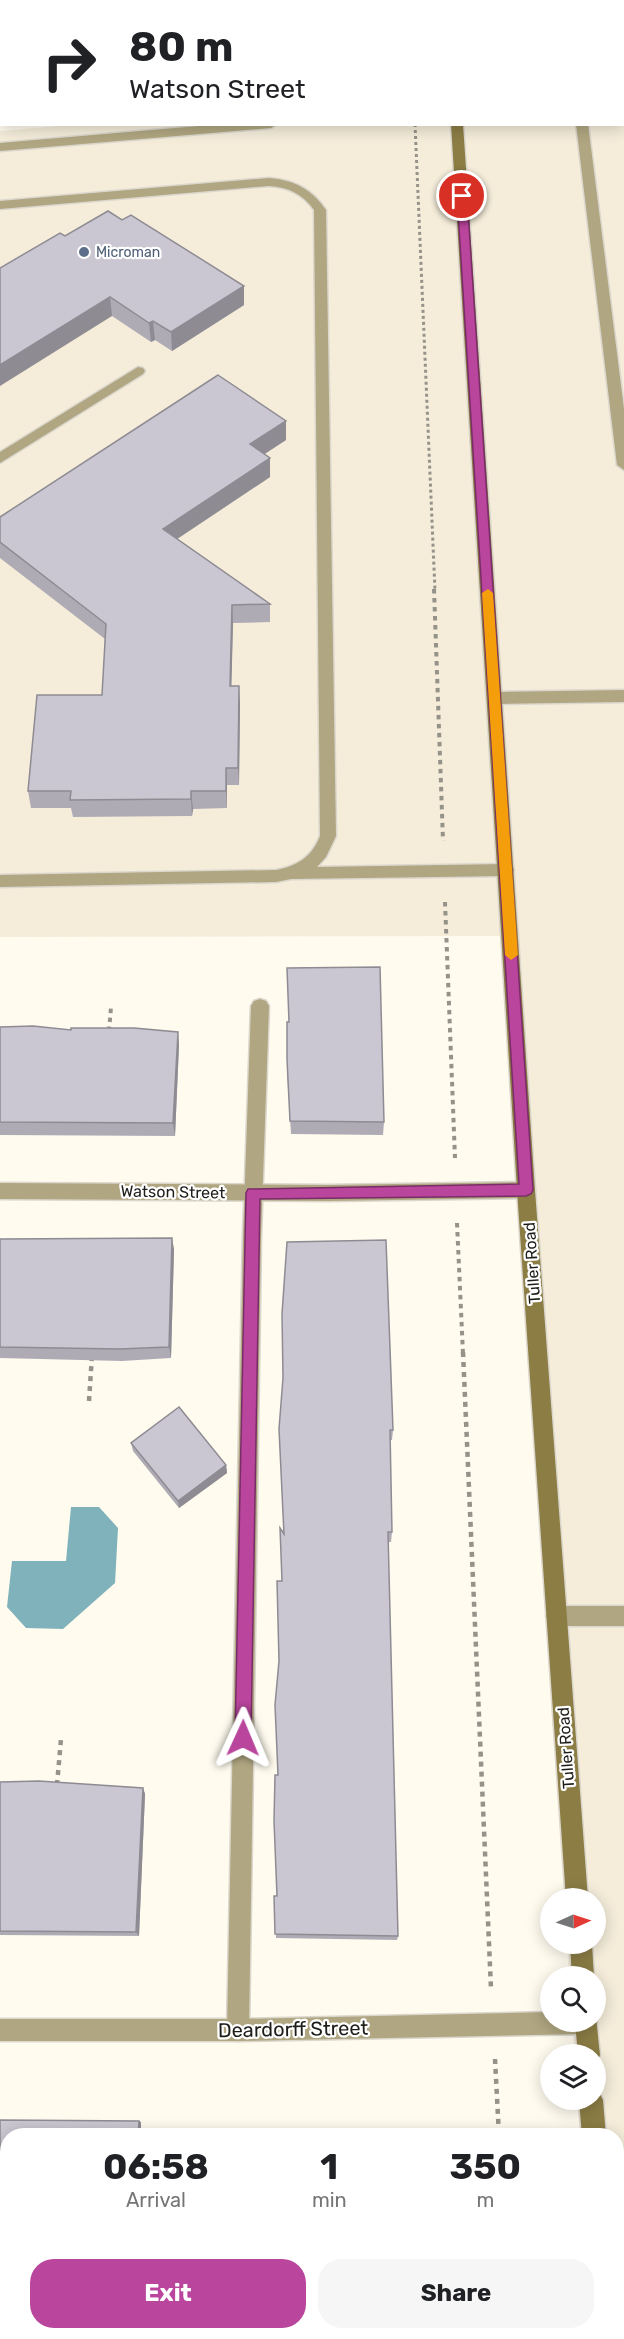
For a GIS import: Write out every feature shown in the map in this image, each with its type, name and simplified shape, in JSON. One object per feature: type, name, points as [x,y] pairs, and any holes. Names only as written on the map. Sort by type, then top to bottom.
[{"type":"street","points":[[0,147],[247,126]]},
{"type":"street","name":"Tuller Road","points":[[458,126],[526,1190],[576,1888]]},
{"type":"street","points":[[582,126],[624,465]]},
{"type":"street","points":[[0,205],[269,182],[290,185],[302,190],[320,210],[328,836],[324,849],[315,861],[288,874]]},
{"type":"street","points":[[0,458],[138,370]]},
{"type":"street","points":[[495,698],[624,696]]},
{"type":"street","points":[[0,881],[506,870]]},
{"type":"street","points":[[238,2030],[253,1193],[260,1006]]},
{"type":"street","name":"Watson Street","points":[[0,1191],[253,1193],[526,1190]]},
{"type":"street","points":[[556,1616],[624,1616]]},
{"type":"street","name":"Deardorff Street","points":[[0,2030],[238,2030],[540,2024]]},
{"type":"street","points":[[592,2110],[593,2128]]},
{"type":"path","points":[[415,126],[418,266],[441,729],[443,871],[455,1161]]},
{"type":"path","points":[[109,1036],[111,1007]]},
{"type":"path","points":[[457,1228],[490,1981]]},
{"type":"path","points":[[89,1401],[93,1343]]},
{"type":"path","points":[[57,1786],[61,1739]]},
{"type":"path","points":[[497,2086],[499,2128]]},
{"type":"shaded area","points":[[59,126],[624,126],[624,2128],[579,2128],[578,2110],[606,2110],[606,2044],[573,2044],[573,2032],[606,2032],[606,1966],[568,1966],[568,1954],[606,1954],[606,1888],[563,1888],[500,936],[0,937],[0,131]]},
{"type":"water","points":[[71,1507],[99,1507],[118,1528],[115,1583],[63,1629],[26,1628],[7,1607],[12,1561],[66,1561]]},
{"type":"building","points":[[108,211],[122,220],[131,215],[244,286],[171,332],[153,321],[149,323],[110,297],[0,365],[0,268],[60,233],[65,236]]},
{"type":"building","points":[[218,375],[286,421],[250,444],[270,458],[163,529],[270,604],[232,605],[230,686],[239,686],[238,768],[226,768],[226,791],[191,791],[191,799],[70,800],[71,791],[28,791],[37,695],[102,695],[106,624],[0,542],[0,517]]},
{"type":"building","points":[[380,967],[384,1122],[290,1121],[287,968]]},
{"type":"building","points":[[33,1026],[71,1030],[71,1028],[134,1028],[178,1032],[173,1123],[0,1122],[0,1027]]},
{"type":"building","points":[[172,1238],[169,1347],[119,1349],[0,1347],[0,1239]]},
{"type":"building","points":[[386,1240],[393,1430],[390,1430],[392,1532],[388,1532],[398,1936],[275,1934],[274,1896],[277,1896],[274,1821],[275,1775],[278,1775],[275,1705],[279,1661],[277,1581],[282,1581],[280,1528],[284,1534],[279,1429],[283,1378],[282,1314],[287,1242]]},
{"type":"building","points":[[179,1407],[226,1465],[178,1501],[131,1443]]},
{"type":"building","points":[[39,1781],[143,1788],[136,1932],[0,1931],[0,1782]]},
{"type":"building","points":[[0,2120],[139,2121],[139,2128],[0,2128]]},
{"type":"slow traffic","points":[[488,593],[511,955]]},
{"type":"place","name":"Microman","points":[[84,252]]},
{"type":"route","points":[[243,1738],[253,1193],[526,1190],[462,196]]}]
